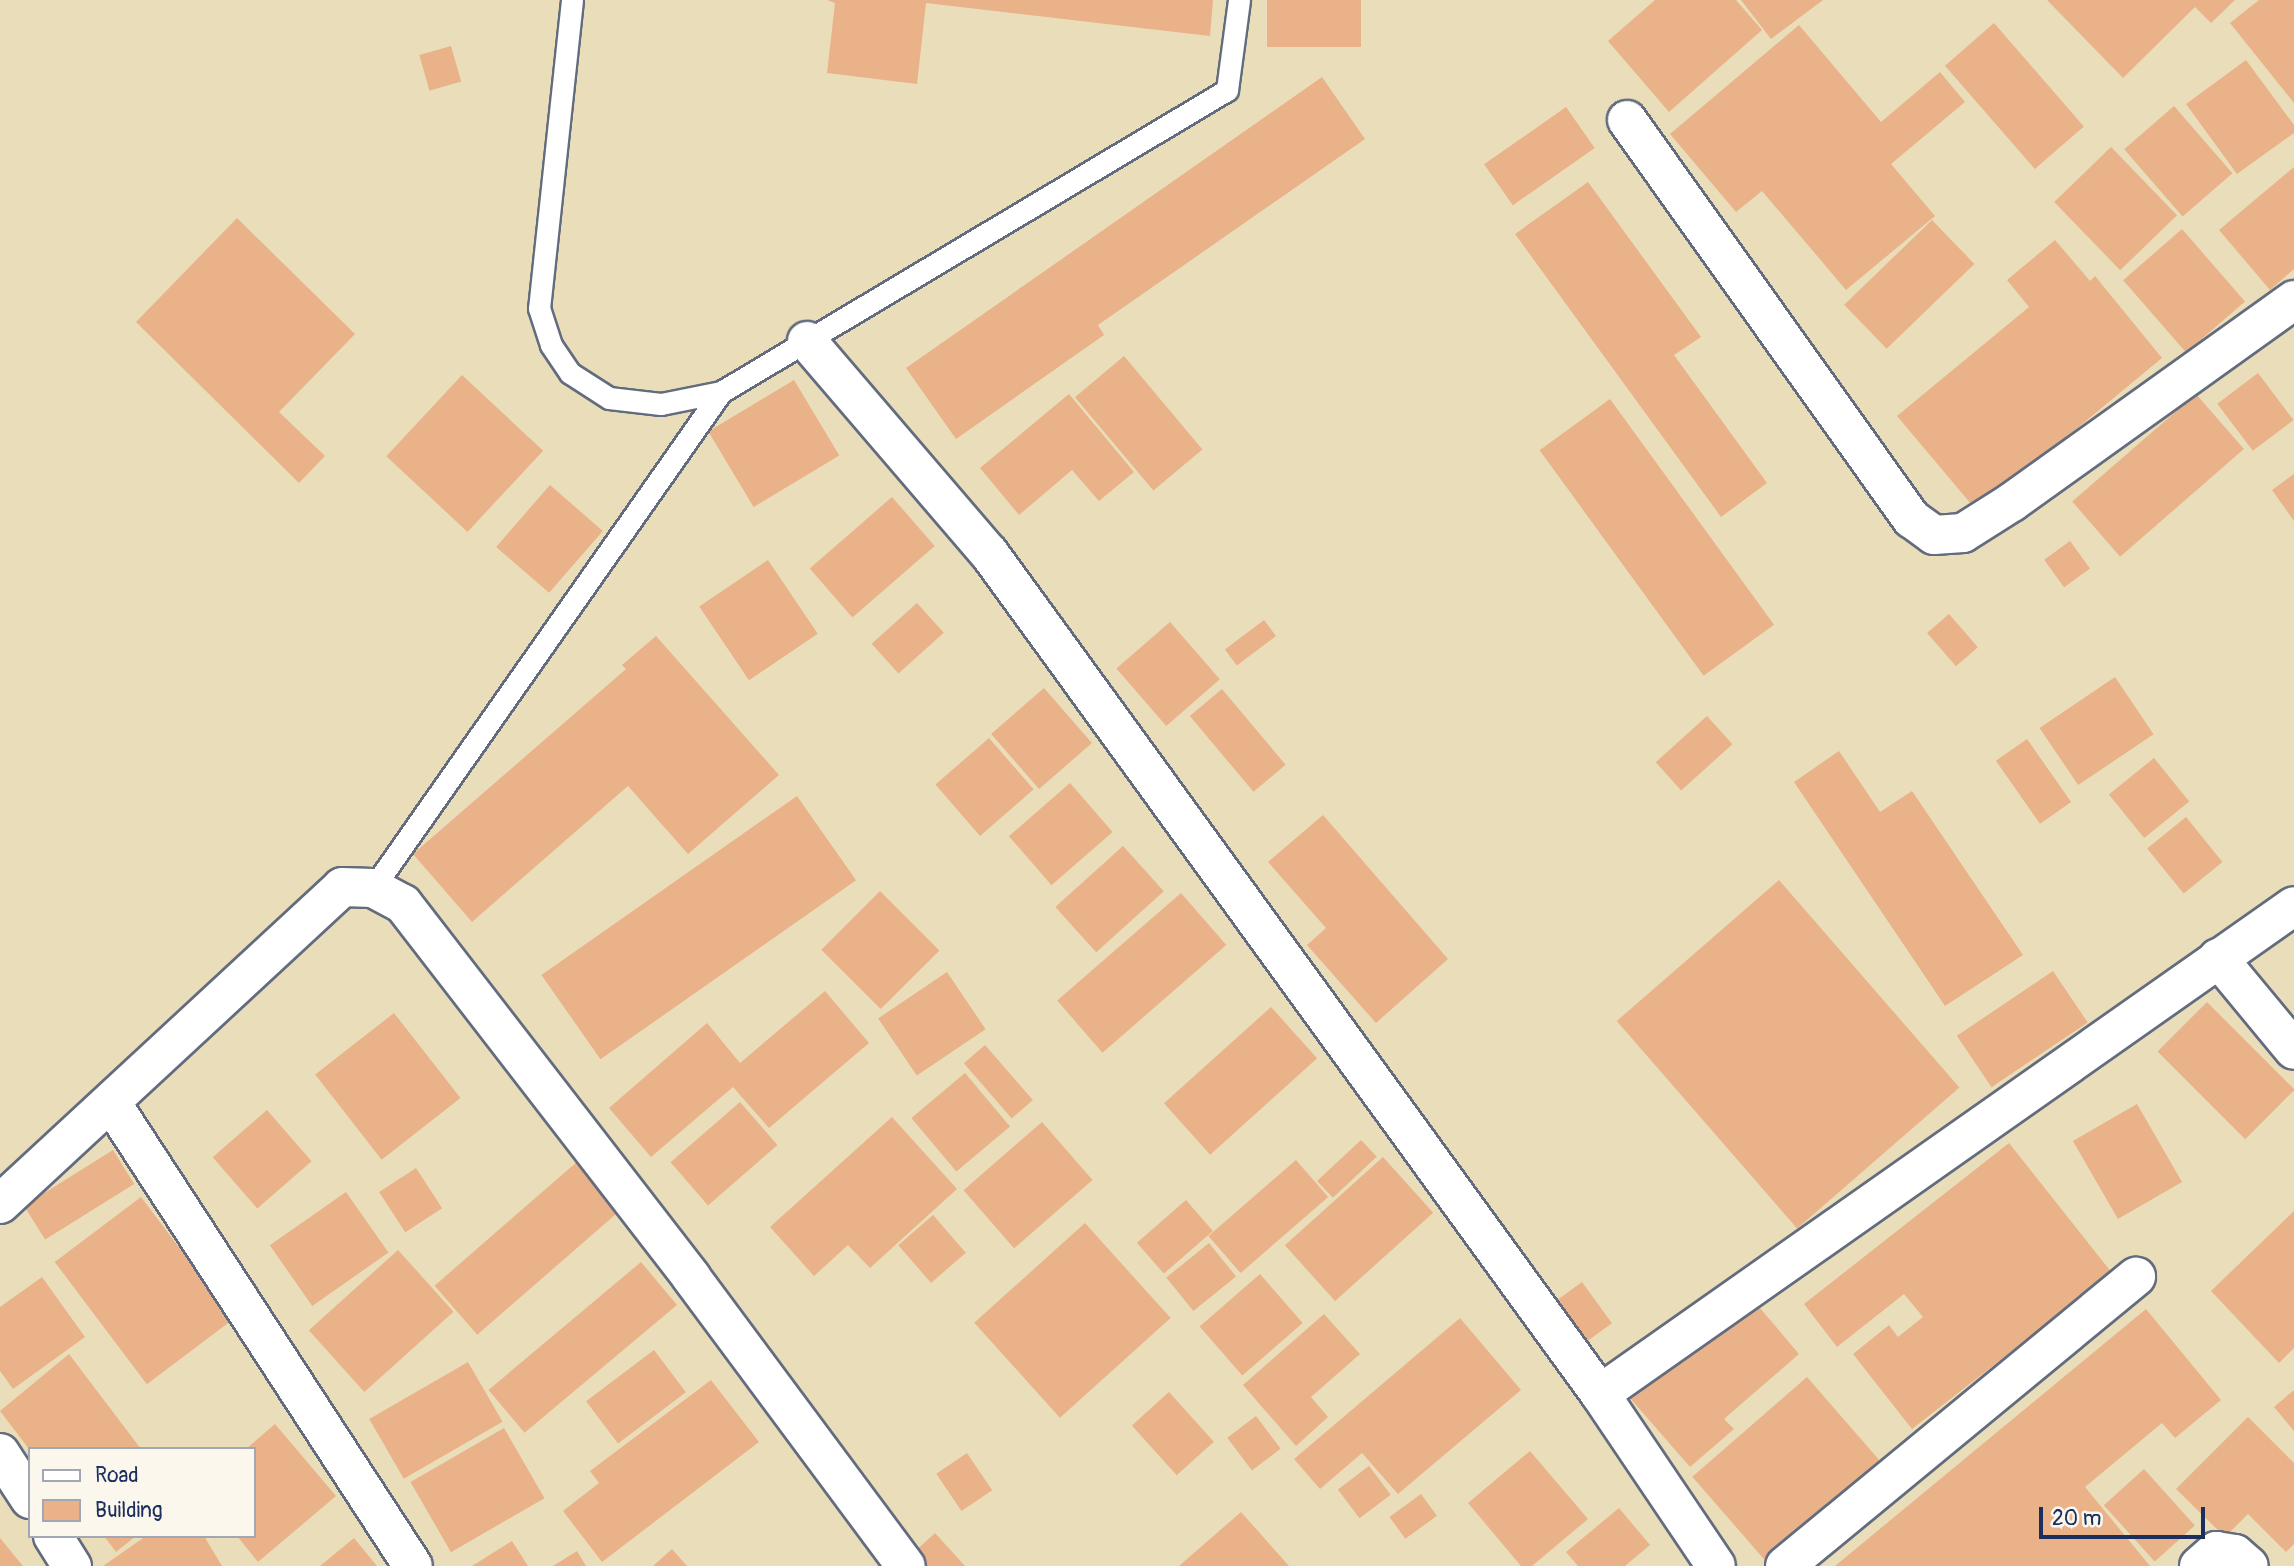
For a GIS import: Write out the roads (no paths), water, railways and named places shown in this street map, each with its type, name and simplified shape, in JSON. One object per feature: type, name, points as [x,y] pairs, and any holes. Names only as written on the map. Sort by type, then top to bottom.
[{"type":"street","points":[[1627,120],[1912,519],[1934,535],[1963,533],[2012,502],[2294,300]]},
{"type":"street","points":[[807,341],[989,552],[1601,1394],[1717,1566]]},
{"type":"street","points":[[0,1204],[112,1104],[342,887],[373,888],[403,904],[691,1277],[906,1566]]},
{"type":"street","points":[[1601,1394],[2294,906]]},
{"type":"street","points":[[2218,958],[2294,1050]]},
{"type":"street","points":[[112,1104],[413,1566]]},
{"type":"street","points":[[1785,1566],[2136,1277]]},
{"type":"street","points":[[0,1453],[28,1496]]},
{"type":"street","points":[[54,1538],[72,1566]]},
{"type":"street","points":[[2199,1566],[2216,1551],[2235,1554],[2249,1566]]},
{"type":"lane","points":[[572,0],[539,308],[551,345],[570,373],[609,398],[661,404],[720,392],[1227,90],[1239,0]]},
{"type":"lane","points":[[373,888],[720,392]]}]
